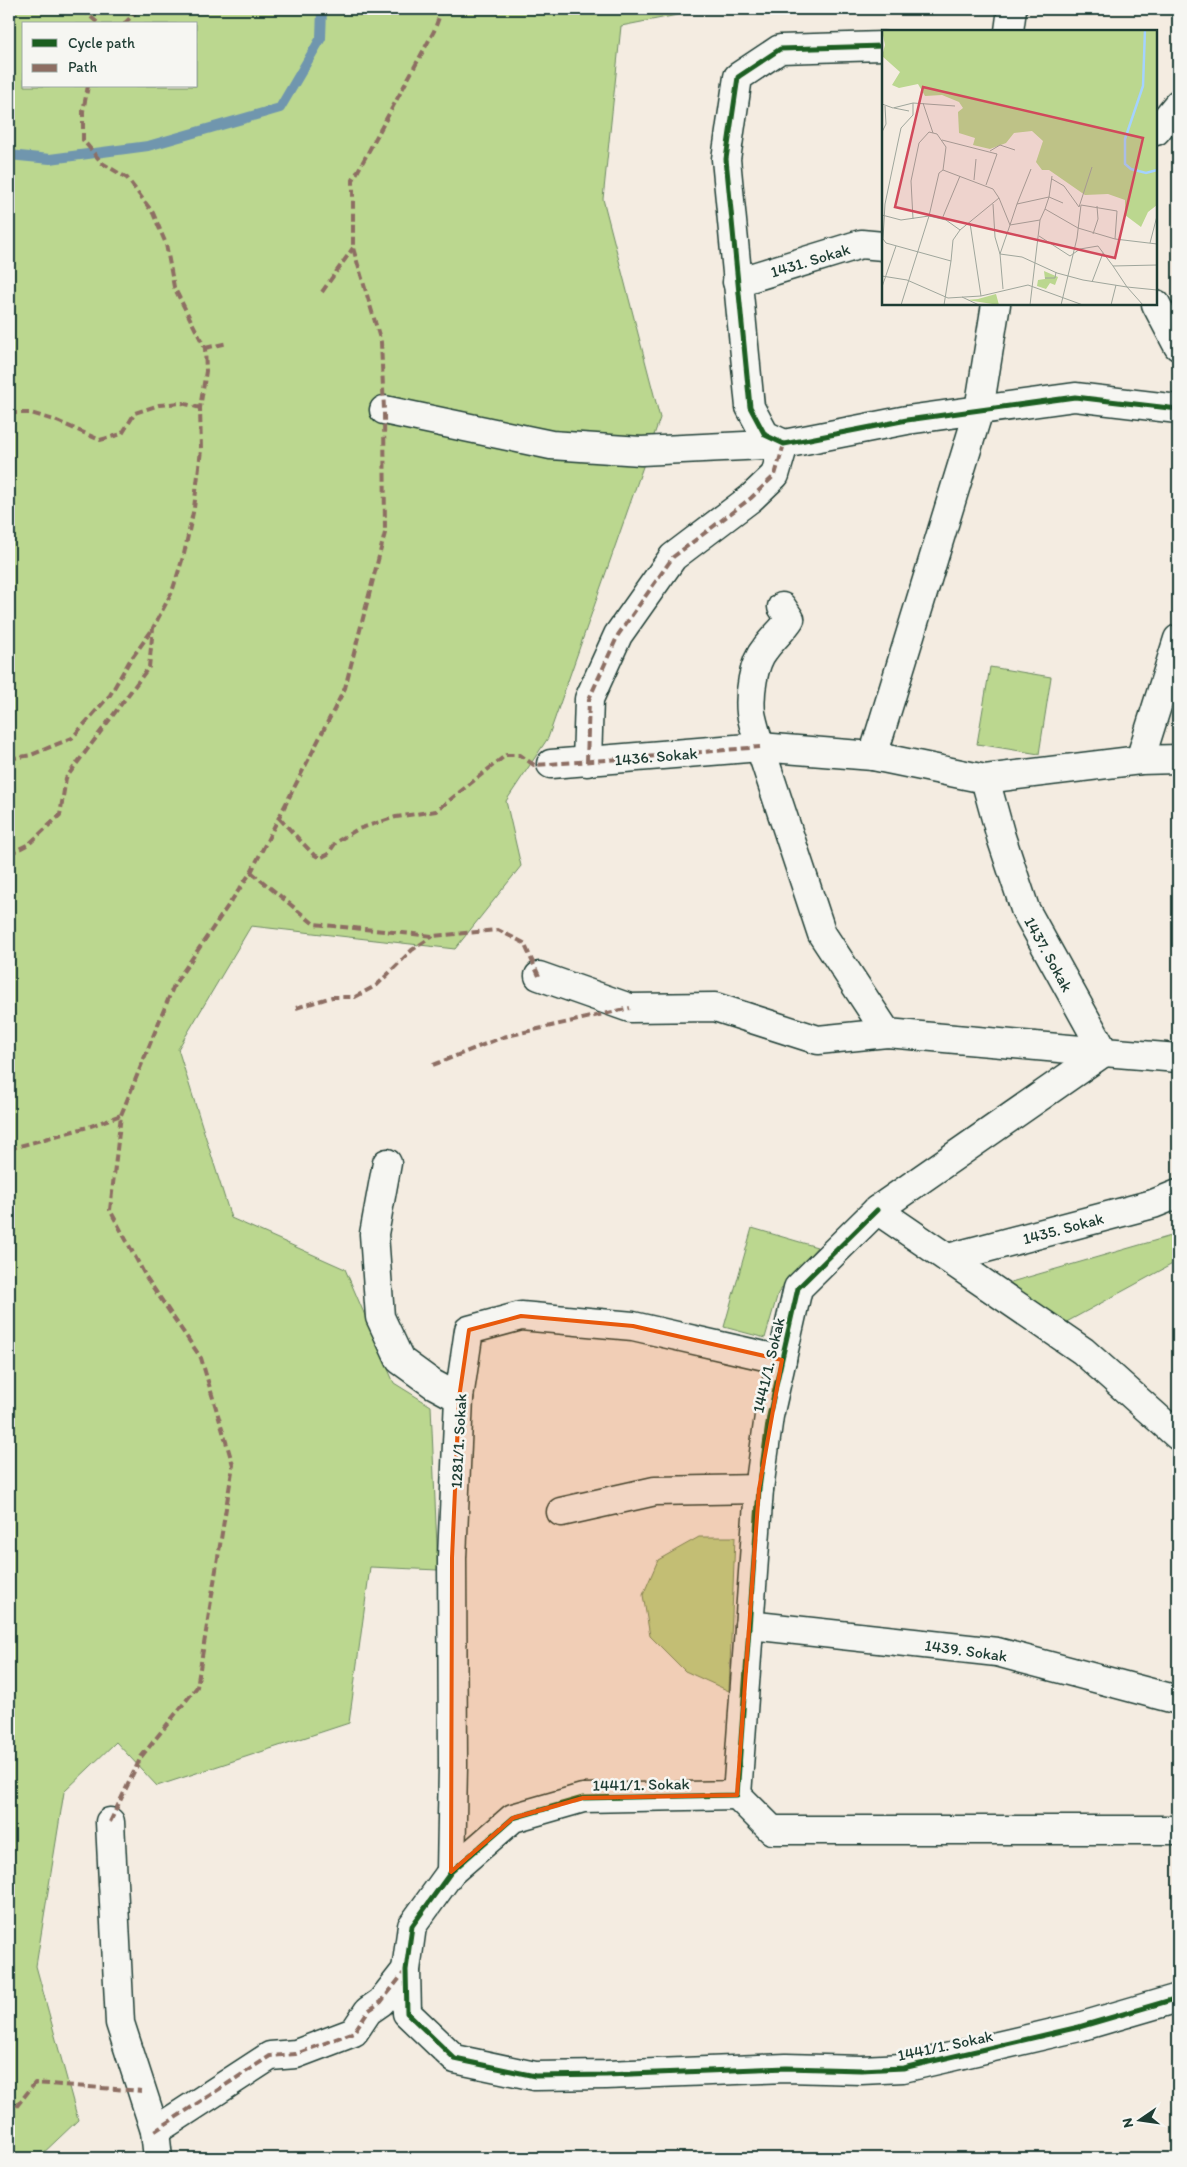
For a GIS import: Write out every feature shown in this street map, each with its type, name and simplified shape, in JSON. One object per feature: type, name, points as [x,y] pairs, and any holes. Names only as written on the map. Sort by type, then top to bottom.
[{"type":"street","points":[[1009,30],[1012,9]]},
{"type":"street","points":[[784,444],[765,435],[750,407],[726,160],[738,77],[780,49],[882,46]]},
{"type":"street","points":[[1165,129],[1178,104]]},
{"type":"street","name":"1431. Sokak","points":[[737,282],[861,244],[882,246]]},
{"type":"street","points":[[873,756],[979,410],[996,305]]},
{"type":"street","points":[[1157,305],[1178,346]]},
{"type":"street","points":[[384,410],[551,445],[641,451],[784,444],[907,420],[1075,397],[1178,409]]},
{"type":"street","points":[[587,762],[589,699],[618,635],[673,557],[750,498],[775,475],[784,444]]},
{"type":"street","points":[[782,607],[790,619],[779,635],[764,650],[757,666],[752,684],[751,711],[760,747],[822,934],[887,1034]]},
{"type":"street","points":[[1140,760],[1178,639]]},
{"type":"street","name":"1436. Sokak","points":[[552,764],[760,747],[873,756],[986,779],[1140,760],[1178,759]]},
{"type":"street","name":"1437. Sokak","points":[[986,779],[1001,837],[1025,909],[1104,1052]]},
{"type":"street","points":[[539,976],[630,1008],[715,1007],[818,1040],[887,1034],[1178,1058]]},
{"type":"street","name":"1441/1. Sokak","points":[[1104,1052],[877,1210],[798,1288],[769,1416],[759,1489],[737,1795],[583,1798],[513,1818],[450,1872],[412,1926],[406,1970],[407,2013],[455,2059],[535,2076],[786,2068],[861,2070],[903,2068],[1079,2027],[1178,1998]]},
{"type":"street","points":[[387,1163],[374,1234],[380,1317],[400,1360],[432,1384],[458,1398]]},
{"type":"street","name":"1435. Sokak","points":[[948,1258],[1153,1204],[1178,1194]]},
{"type":"street","points":[[877,1210],[1083,1351],[1176,1430]]},
{"type":"street","name":"1281/1. Sokak","points":[[450,1872],[453,1765],[452,1558],[458,1398],[469,1330],[521,1316],[632,1326],[782,1360]]},
{"type":"street","points":[[560,1512],[655,1491],[759,1489]]},
{"type":"street","name":"1439. Sokak","points":[[749,1625],[996,1652],[1178,1700]]},
{"type":"street","points":[[737,1795],[772,1830],[1178,1830]]},
{"type":"street","points":[[110,1822],[120,2023],[154,2131],[158,2158]]},
{"type":"street","points":[[154,2131],[270,2056],[296,2054],[354,2032],[368,2011],[382,2002],[406,1970]]},
{"type":"highlighted area","points":[[521,1316],[633,1326],[782,1360],[759,1489],[737,1795],[583,1798],[513,1818],[451,1872],[452,1558],[459,1398],[469,1330]]},
{"type":"green space","points":[[9,9],[708,9],[621,26],[603,199],[660,418],[548,738],[506,801],[521,866],[455,949],[251,926],[178,1049],[231,1218],[345,1269],[394,1383],[431,1406],[438,1570],[370,1567],[349,1723],[157,1786],[116,1742],[64,1792],[36,1966],[78,2120],[38,2158],[9,2158]]},
{"type":"green space","points":[[990,667],[1051,677],[1039,754],[977,744]]},
{"type":"green space","points":[[752,1228],[817,1247],[778,1293],[765,1338],[724,1327]]},
{"type":"green space","points":[[1178,1234],[1178,1261],[1061,1325],[1004,1284]]},
{"type":"green space","points":[[699,1537],[735,1537],[729,1691],[685,1671],[650,1636],[643,1595],[658,1560]]},
{"type":"waterway","points":[[9,155],[50,159],[148,146],[280,108],[321,38],[322,9]]},
{"type":"marked path","points":[[82,9],[97,22]]},
{"type":"marked path","points":[[126,22],[135,13],[136,9]]},
{"type":"marked path","points":[[110,1822],[141,1757],[197,1687],[233,1465],[201,1358],[146,1277],[110,1210],[121,1115],[174,985],[251,872],[345,688],[385,533],[384,410],[381,342],[353,248],[353,180],[434,31],[442,9]]},
{"type":"marked path","points":[[9,854],[29,844],[60,815],[66,778],[149,667],[153,628],[172,592],[184,554],[194,508],[201,450],[200,408],[206,371],[205,348],[174,287],[166,244],[153,213],[127,178],[102,163],[83,140],[83,111],[88,88]]},
{"type":"marked path","points":[[322,292],[353,248]]},
{"type":"marked path","points":[[205,348],[228,343]]},
{"type":"marked path","points":[[9,413],[31,413],[57,421],[100,440],[122,434],[135,413],[159,405],[182,403],[200,408]]},
{"type":"marked path","points":[[587,762],[589,699],[618,635],[673,557],[751,498],[775,475],[784,444]]},
{"type":"marked path","points":[[9,759],[31,755],[72,738],[110,695],[129,662],[152,630]]},
{"type":"marked path","points":[[279,818],[313,854],[320,858],[328,854],[336,842],[358,829],[396,817],[436,811],[506,755],[520,755],[534,765],[760,747]]},
{"type":"marked path","points":[[251,872],[314,924],[433,936],[498,930],[524,943],[539,976]]},
{"type":"marked path","points":[[296,1008],[332,997],[355,997],[377,985],[412,950],[433,936]]},
{"type":"marked path","points":[[433,1065],[503,1037],[630,1008]]},
{"type":"marked path","points":[[9,1149],[88,1127],[121,1115]]},
{"type":"marked path","points":[[155,2131],[270,2056],[296,2054],[354,2032],[368,2011],[381,2002],[406,1970]]},
{"type":"marked path","points":[[9,2116],[35,2083],[142,2091]]},
{"type":"cycle path","points":[[882,46],[780,49],[738,77],[726,159],[750,407],[765,435],[784,444],[907,420],[1075,397],[1178,409]]},
{"type":"cycle path","points":[[877,1210],[798,1288],[769,1416],[759,1489],[737,1795],[583,1798],[513,1818],[451,1872],[412,1926],[406,1970],[407,2013],[455,2059],[535,2076],[606,2075],[786,2068],[861,2070],[903,2068],[1079,2027],[1178,1998]]}]
